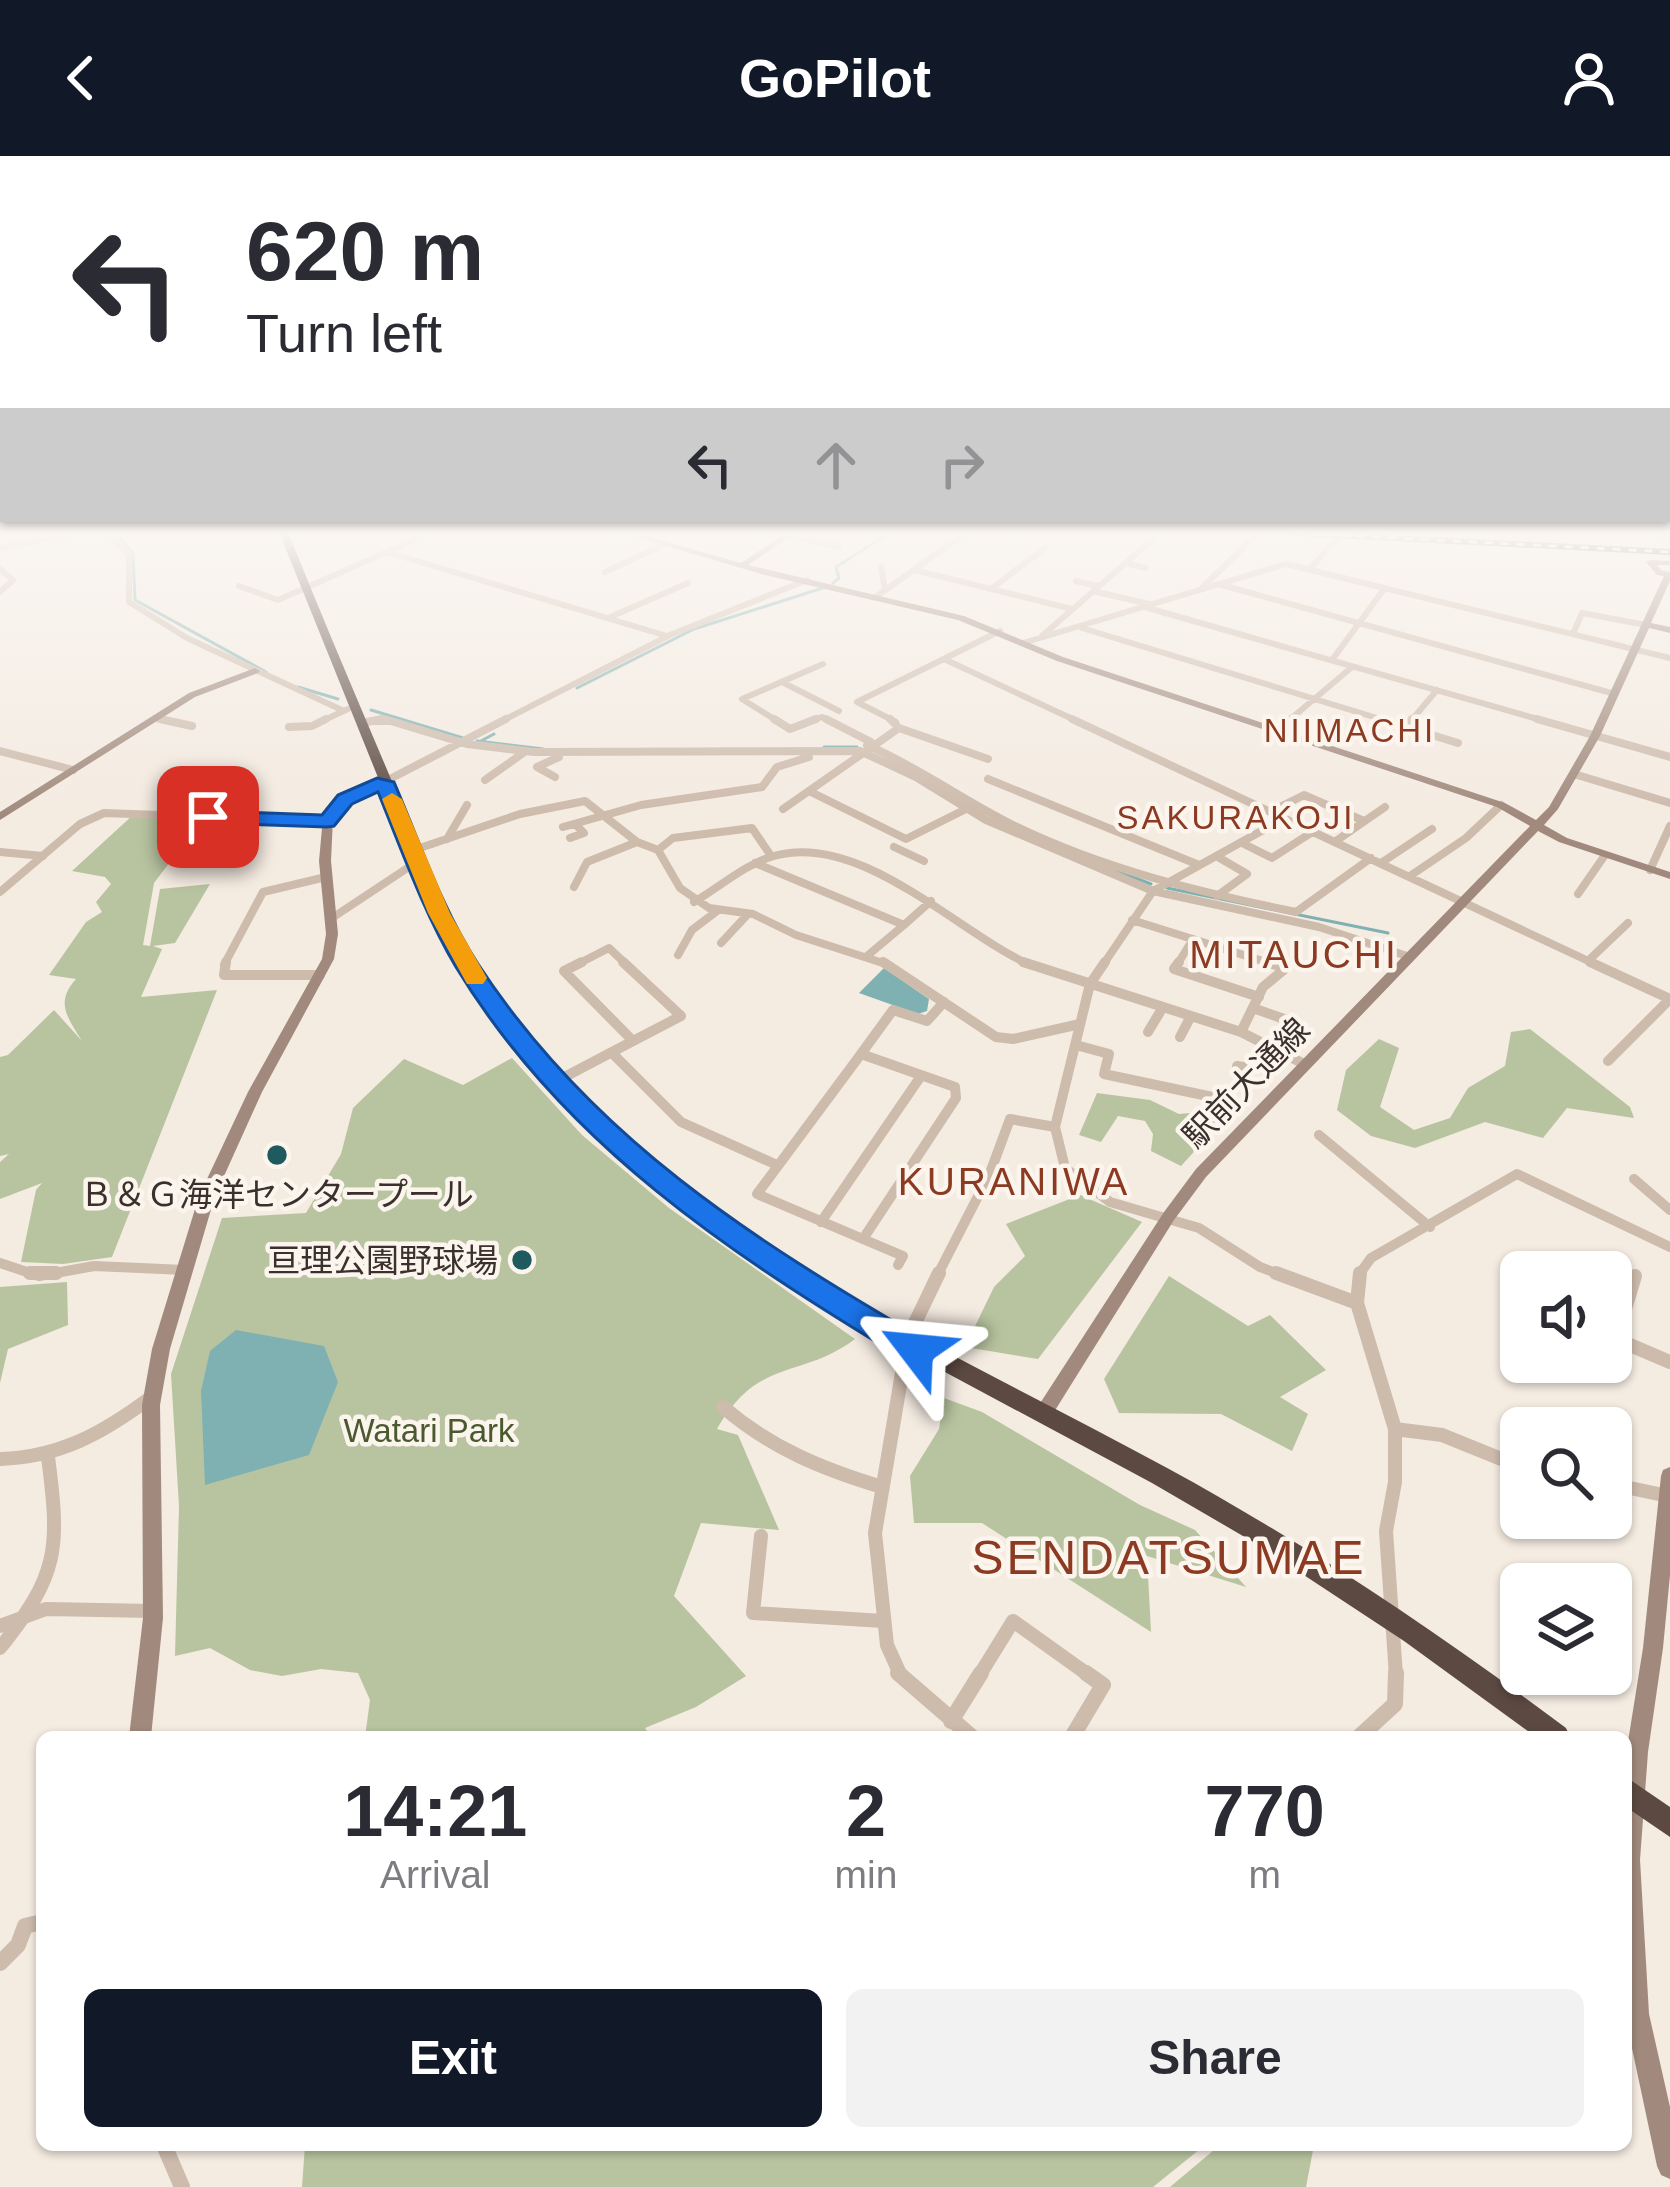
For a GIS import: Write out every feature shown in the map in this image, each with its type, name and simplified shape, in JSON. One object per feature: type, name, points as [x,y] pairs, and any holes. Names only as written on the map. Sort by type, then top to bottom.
[{"type":"highway","points":[[320,627],[353,714],[468,967],[555,1082],[690,1208],[752,1252],[916,1350],[1167,1480],[1394,1618],[1549,1731]]},
{"type":"highway","points":[[1632,1795],[1670,1824]]},
{"type":"street","points":[[169,627],[353,714],[467,744],[566,754],[824,752],[866,746],[902,759],[1016,826],[1163,883],[1296,912],[1432,829]]},
{"type":"street","points":[[637,627],[668,636]]},
{"type":"street","points":[[141,1731],[153,1611],[152,1396],[161,1349],[207,1196],[328,959],[332,918],[326,877],[327,821],[345,800],[467,744],[529,704],[691,627]]},
{"type":"street","points":[[984,627],[1501,805],[1606,855],[1670,876]]},
{"type":"street","points":[[1040,638],[1052,627]]},
{"type":"street","points":[[1023,643],[1079,627],[1458,743]]},
{"type":"street","points":[[1219,627],[1670,757]]},
{"type":"street","points":[[1332,660],[1354,627]]},
{"type":"street","points":[[1358,627],[1615,694]]},
{"type":"street","points":[[1543,627],[1670,658]]},
{"type":"street","points":[[1573,634],[1576,627]]},
{"type":"street","name":"駅前大通線","points":[[1043,1414],[1169,1216],[1218,1154],[1538,826],[1595,736],[1645,627]]},
{"type":"street","points":[[824,664],[742,699],[790,729],[1000,632]]},
{"type":"street","points":[[944,658],[1670,999],[1608,1060]]},
{"type":"street","points":[[1276,731],[1352,667]]},
{"type":"street","points":[[0,817],[192,695],[255,671]]},
{"type":"street","points":[[784,683],[839,710]]},
{"type":"street","points":[[1404,729],[1437,690]]},
{"type":"street","points":[[857,702],[899,728]]},
{"type":"street","points":[[289,727],[353,714]]},
{"type":"street","points":[[822,717],[966,809],[1153,892],[1319,927],[1410,957]]},
{"type":"street","points":[[155,718],[192,726]]},
{"type":"street","points":[[783,809],[812,792],[866,746],[899,728],[988,759]]},
{"type":"street","points":[[0,751],[74,770]]},
{"type":"street","points":[[485,780],[526,751]]},
{"type":"street","points":[[563,827],[605,813],[762,787],[777,767],[824,752]]},
{"type":"street","points":[[555,777],[537,767],[566,754]]},
{"type":"street","points":[[1574,774],[1670,802]]},
{"type":"street","points":[[988,779],[1199,866]]},
{"type":"street","points":[[812,792],[906,839]]},
{"type":"street","points":[[1272,812],[1304,795],[1364,821]]},
{"type":"street","points":[[332,918],[416,856],[446,840],[544,806],[585,801],[637,842],[658,850],[694,902],[717,911],[748,914],[901,970],[968,1022],[996,1037],[1013,1039],[1080,1024]]},
{"type":"street","points":[[1410,876],[1466,838],[1501,805]]},
{"type":"street","points":[[446,840],[466,806]]},
{"type":"street","points":[[1336,841],[1385,807]]},
{"type":"street","points":[[879,857],[966,809]]},
{"type":"street","points":[[0,892],[80,824],[115,811],[327,821]]},
{"type":"street","points":[[1285,818],[1244,844],[1163,883],[1132,920],[1090,984],[1055,1127],[1060,1158],[1076,1180],[1127,1210],[1169,1216],[1199,1228],[1260,1267],[1357,1303]]},
{"type":"street","points":[[570,838],[584,833],[575,824]]},
{"type":"street","points":[[1650,869],[1670,826]]},
{"type":"street","points":[[658,850],[673,838],[752,828],[771,856]]},
{"type":"street","points":[[1244,844],[1272,858],[1314,831]]},
{"type":"street","points":[[574,887],[587,862],[637,842]]},
{"type":"street","points":[[894,847],[924,861]]},
{"type":"street","points":[[694,902],[771,856],[799,849],[833,854],[931,902],[1024,963],[1241,1032],[1304,1064]]},
{"type":"street","points":[[0,852],[43,856]]},
{"type":"street","points":[[1578,894],[1606,855]]},
{"type":"street","points":[[1217,896],[1247,874],[1218,857]]},
{"type":"street","points":[[755,863],[904,925]]},
{"type":"street","points":[[320,975],[224,975],[224,967],[263,892],[326,877]]},
{"type":"street","points":[[867,956],[931,902]]},
{"type":"street","points":[[678,955],[692,930],[717,911]]},
{"type":"street","points":[[721,943],[748,914]]},
{"type":"street","points":[[1132,920],[1286,968],[1263,987],[1241,1032]]},
{"type":"street","points":[[1589,960],[1628,923]]},
{"type":"street","points":[[1193,939],[1174,969],[1256,1002],[1284,1019]]},
{"type":"street","points":[[555,1082],[634,1042],[681,1016],[609,948],[564,971],[634,1042]]},
{"type":"street","points":[[898,1265],[903,1256],[757,1194],[893,1010],[927,1021],[944,1002]]},
{"type":"street","points":[[1148,1032],[1163,1007]]},
{"type":"street","points":[[1180,1037],[1191,1016]]},
{"type":"street","points":[[1076,1045],[1109,1054],[1104,1075],[1133,1078],[1189,1098],[1222,1099]]},
{"type":"street","points":[[1237,1066],[1250,1068],[1271,1047]]},
{"type":"street","points":[[612,1053],[681,1122],[777,1165]]},
{"type":"street","points":[[860,1054],[955,1087],[956,1098],[862,1240]]},
{"type":"street","points":[[821,1222],[921,1076]]},
{"type":"street","points":[[913,1327],[938,1270],[972,1215],[1010,1119],[1055,1127]]},
{"type":"street","points":[[1318,1135],[1430,1227]]},
{"type":"street","points":[[1366,1731],[1395,1704],[1386,1531],[1395,1482],[1396,1429],[1357,1303],[1355,1278],[1371,1258],[1517,1174],[1670,1247]]},
{"type":"street","points":[[1634,1179],[1670,1210]]},
{"type":"street","points":[[0,1263],[39,1276],[94,1266],[185,1270]]},
{"type":"street","points":[[1632,1284],[1635,1276]]},
{"type":"street","points":[[1632,1346],[1670,1362]]},
{"type":"street","points":[[903,1366],[875,1533],[883,1621],[897,1672],[965,1731]]},
{"type":"street","points":[[0,1459],[48,1457],[98,1435],[152,1396]]},
{"type":"street","points":[[723,1407],[760,1441],[808,1465],[882,1487]]},
{"type":"street","points":[[1396,1429],[1442,1435],[1500,1458]]},
{"type":"street","points":[[0,1648],[52,1578],[58,1551],[48,1457]]},
{"type":"street","points":[[1632,1485],[1669,1486],[1632,1777]]},
{"type":"street","points":[[761,1537],[753,1612],[883,1621]]},
{"type":"street","points":[[0,1626],[28,1615],[81,1607],[153,1611]]},
{"type":"street","points":[[951,1721],[1013,1621],[1102,1685],[1075,1731]]},
{"type":"street","points":[[1632,1904],[1637,2014],[1665,2115],[1670,2166]]},
{"type":"street","points":[[0,1963],[18,1945],[25,1926],[36,1923]]},
{"type":"street","points":[[167,2151],[182,2187]]},
{"type":"green space","points":[[134,814],[201,821],[154,883],[143,945],[150,946],[160,889],[210,884],[175,943],[153,946],[162,949],[141,997],[217,990],[112,1257],[63,1264],[21,1262],[36,1190],[42,1183],[0,1199],[0,1162],[9,1154],[0,1156],[0,1057],[8,1055],[54,1010],[82,1041],[65,1002],[76,979],[49,975],[86,922],[102,912],[96,902],[111,884],[105,877],[72,871]]},
{"type":"green space","points":[[1530,1029],[1630,1107],[1634,1118],[1567,1108],[1543,1138],[1485,1122],[1415,1148],[1371,1136],[1337,1110],[1346,1070],[1379,1039],[1399,1048],[1380,1107],[1414,1130],[1450,1118],[1468,1088],[1505,1066],[1511,1032]]},
{"type":"green space","name":"Watari Park","points":[[512,1058],[582,1135],[669,1208],[855,1339],[835,1352],[765,1379],[733,1406],[717,1429],[738,1435],[779,1530],[701,1523],[674,1596],[746,1676],[696,1707],[645,1728],[647,1731],[366,1731],[370,1700],[358,1673],[321,1669],[282,1676],[250,1670],[210,1648],[175,1656],[179,1506],[171,1374],[222,1218],[306,1213],[341,1154],[353,1108],[404,1059],[463,1085]]},
{"type":"green space","points":[[1097,1093],[1150,1100],[1179,1114],[1233,1109],[1181,1166],[1151,1151],[1153,1134],[1145,1121],[1118,1116],[1101,1142],[1079,1135]]},
{"type":"green space","points":[[1080,1195],[1142,1222],[1038,1359],[965,1347],[994,1287],[1025,1256],[1006,1224]]},
{"type":"green space","points":[[1169,1276],[1248,1326],[1270,1315],[1326,1370],[1280,1397],[1308,1414],[1292,1451],[1221,1414],[1119,1413],[1104,1379]]},
{"type":"green space","points":[[67,1282],[68,1325],[8,1349],[0,1383],[0,1287]]},
{"type":"green space","points":[[944,1398],[982,1412],[1140,1505],[1195,1530],[1246,1587],[1147,1556],[1151,1632],[982,1523],[914,1523],[910,1476],[939,1429]]},
{"type":"green space","points":[[305,2151],[1198,2151],[1153,2187],[302,2187]]},
{"type":"green space","points":[[1213,2151],[1313,2151],[1306,2187],[1170,2187]]},
{"type":"water","points":[[884,968],[929,999],[927,1011],[918,1014],[859,993]]},
{"type":"water","points":[[236,1330],[324,1346],[338,1382],[309,1455],[205,1485],[201,1391],[210,1351]]},
{"type":"waterway","points":[[184,627],[266,672]]},
{"type":"waterway","points":[[577,688],[701,627]]},
{"type":"waterway","points":[[298,687],[338,699]]},
{"type":"waterway","points":[[371,710],[463,738]]},
{"type":"waterway","points":[[480,741],[494,734]]},
{"type":"waterway","points":[[480,741],[543,749]]},
{"type":"waterway","points":[[824,747],[857,747]]},
{"type":"waterway","points":[[1106,867],[1151,884]]},
{"type":"waterway","points":[[1167,888],[1388,933]]},
{"type":"slow traffic","points":[[392,799],[439,913],[475,978]]},
{"type":"place","name":"Ｂ＆Ｇ海洋センタープール","points":[[277,1155]]},
{"type":"place","name":"亘理公園野球場","points":[[522,1260]]},
{"type":"district","name":"NIIMACHI","points":[[1350,730]]},
{"type":"district","name":"SAKURAKOJI","points":[[1236,817]]},
{"type":"district","name":"MITAUCHI","points":[[1294,954]]},
{"type":"district","name":"KURANIWA","points":[[1014,1181]]},
{"type":"district","name":"SENDATSUMAE","points":[[1169,1557]]},
{"type":"route","points":[[208,817],[327,821],[345,800],[384,782],[439,913],[468,967],[555,1082],[690,1208],[786,1274],[916,1350]]}]
